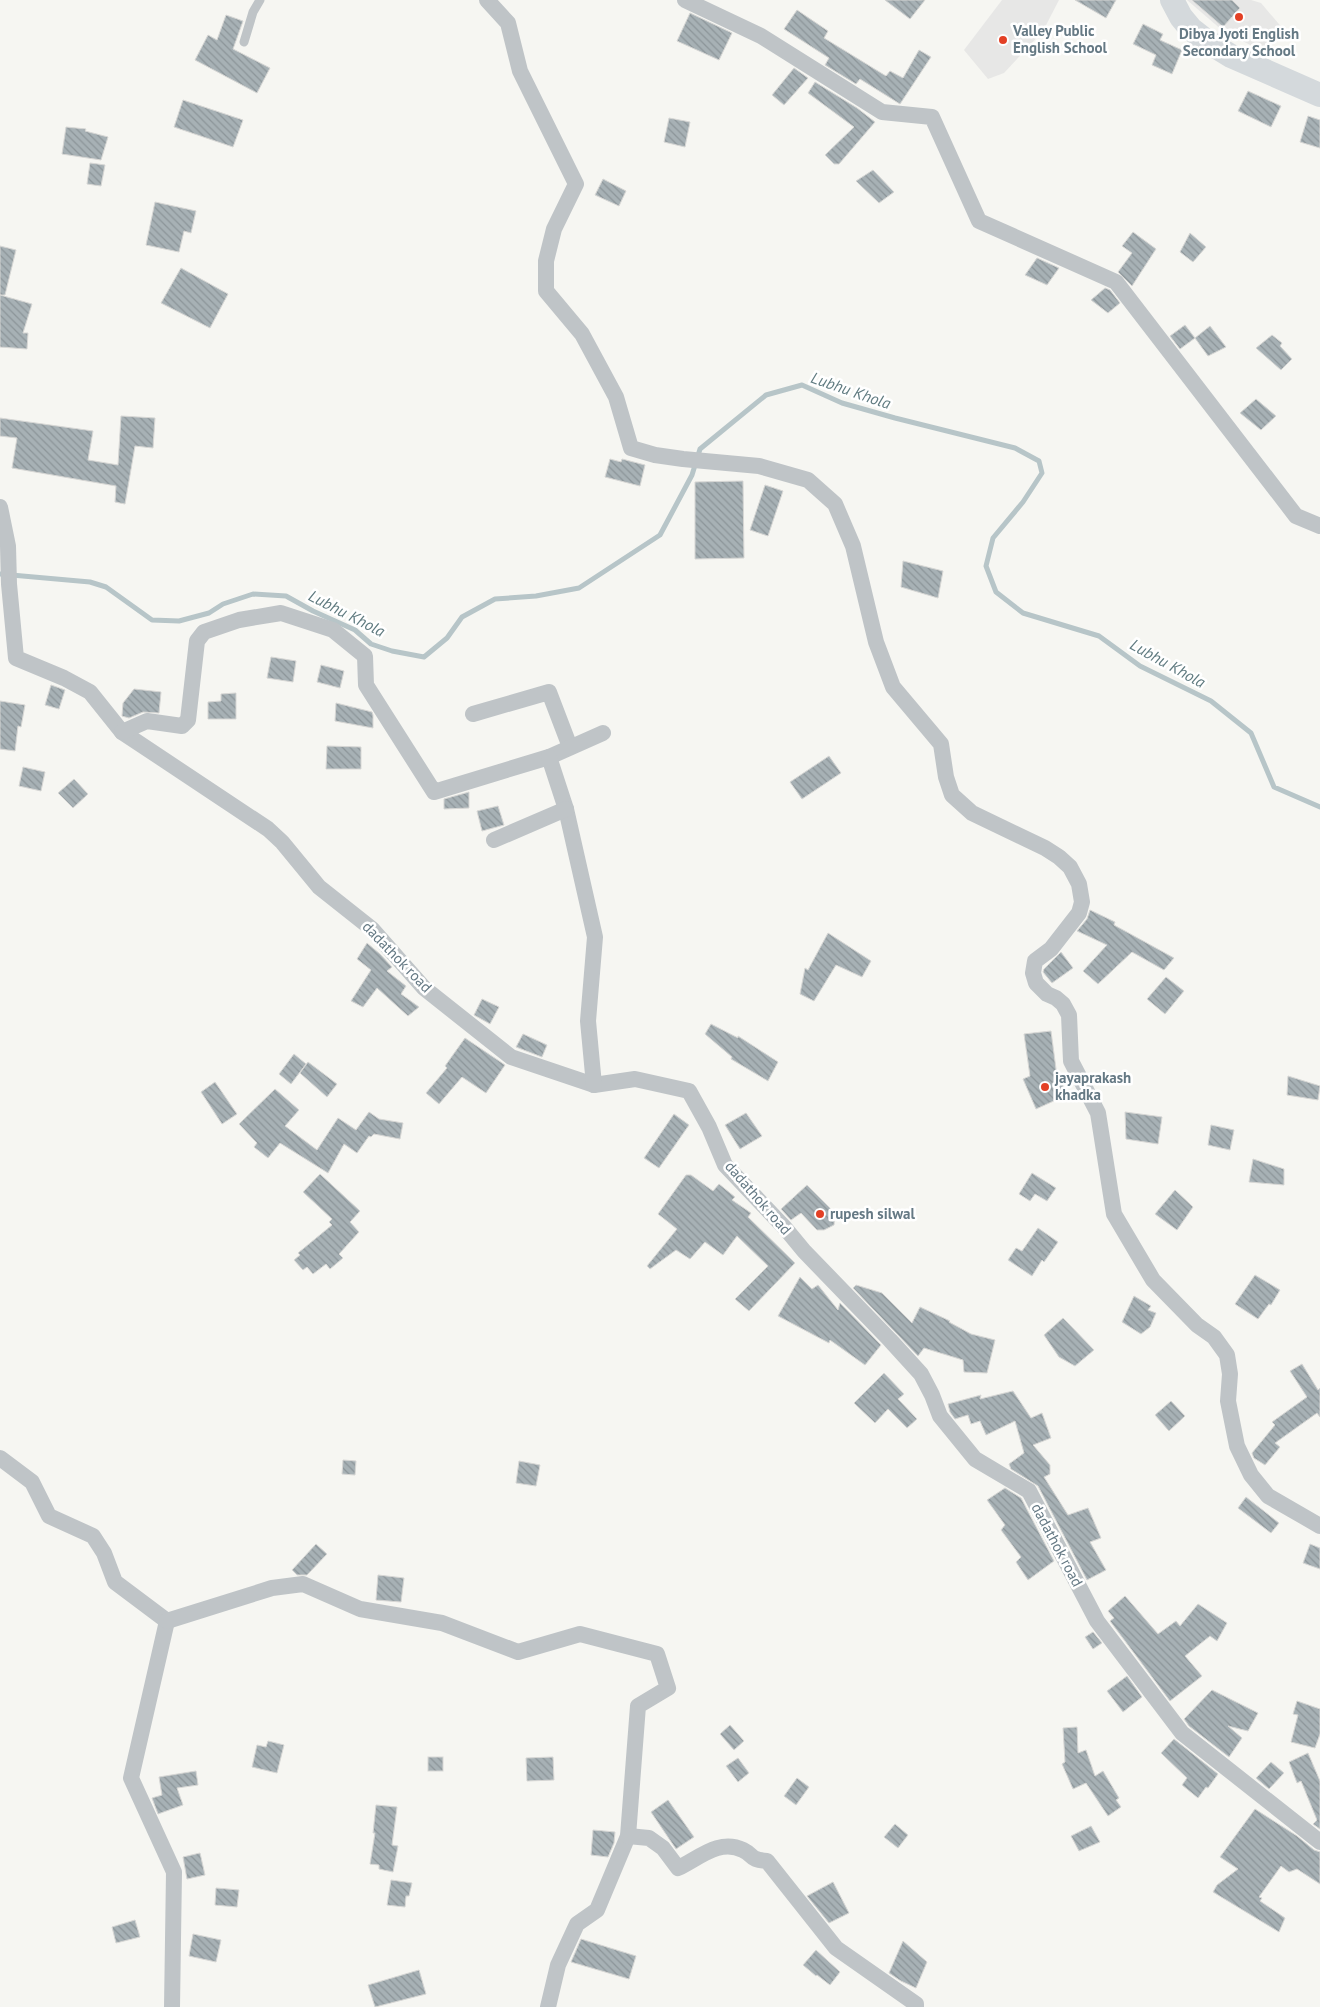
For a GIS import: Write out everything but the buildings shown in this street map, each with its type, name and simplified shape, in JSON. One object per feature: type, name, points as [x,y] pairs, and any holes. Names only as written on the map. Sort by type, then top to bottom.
[{"type":"main road","points":[[1172,0],[1181,17],[1191,29],[1205,40],[1231,56],[1320,95]]},
{"type":"street","points":[[488,0],[508,22],[520,71],[576,184],[554,229],[546,261],[546,291],[582,334],[616,397],[631,448],[655,455],[683,459],[759,466],[808,480],[834,504],[853,546],[876,642],[893,686],[940,744],[946,777],[952,795],[972,813],[1044,848],[1070,867],[1079,884],[1082,902],[1079,913],[1051,949],[1035,961],[1033,973],[1036,983],[1047,994],[1063,1004],[1069,1015],[1071,1061],[1098,1113],[1114,1214],[1153,1280],[1197,1325],[1214,1337],[1227,1355],[1230,1374],[1228,1401],[1237,1446],[1251,1475],[1268,1496],[1320,1526]]},
{"type":"street","points":[[685,0],[761,36],[882,112],[932,117],[979,221],[1116,282],[1296,516],[1320,526]]},
{"type":"street","name":"dadathok road","points":[[0,507],[10,564],[9,584],[16,658],[64,678],[90,692],[122,732],[268,829],[282,842],[319,887],[372,929],[424,988],[512,1057],[594,1085],[636,1079],[689,1091],[709,1126],[726,1165],[785,1228],[804,1252],[890,1340],[920,1374],[932,1395],[940,1416],[975,1459],[1028,1491],[1097,1621],[1182,1733],[1320,1842]]},
{"type":"street","points":[[122,732],[147,721],[182,726],[188,720],[197,641],[204,632],[239,620],[281,613],[333,630],[365,656],[366,685],[434,792],[549,757],[604,733]]},
{"type":"street","points":[[473,714],[549,692],[570,748]]},
{"type":"street","points":[[549,757],[566,809],[596,937],[588,1021],[594,1085]]},
{"type":"street","points":[[494,840],[566,809]]},
{"type":"street","points":[[0,1458],[32,1482],[49,1516],[93,1536],[104,1553],[115,1582],[167,1621]]},
{"type":"street","points":[[167,1621],[272,1588],[303,1584],[360,1609],[442,1624],[518,1652],[580,1634],[657,1654],[668,1688],[638,1706],[628,1836],[598,1910],[577,1924],[558,1965],[548,2007]]},
{"type":"street","points":[[167,1621],[131,1778],[174,1872],[172,2007]]},
{"type":"street","points":[[628,1836],[649,1838],[664,1848],[678,1868],[710,1850],[729,1846],[744,1850],[754,1860],[766,1861],[836,1948],[900,1992],[916,2004],[916,2007]]},
{"type":"lane","points":[[244,42],[253,12],[260,0]]},
{"type":"shaded area","name":"Valley Public English School","points":[[1002,0],[1059,0],[1043,31],[1004,73],[988,79],[964,50]]},
{"type":"shaded area","name":"Dibya Jyoti English Secondary School","points":[[1187,0],[1251,0],[1261,3],[1284,30],[1264,52],[1223,31]]},
{"type":"waterway","name":"Lubhu Khola","points":[[0,574],[90,582],[106,587],[152,620],[179,621],[209,613],[223,604],[253,594],[286,596],[313,611],[355,630],[371,644],[392,651],[424,657],[447,638],[462,617],[495,599],[536,596],[579,588],[660,535],[692,475],[700,449],[766,395],[802,385],[842,403],[1015,448],[1039,461],[1042,473],[1023,502],[993,538],[986,566],[996,592],[1023,613],[1099,636],[1140,666],[1211,701],[1251,733],[1274,787],[1320,807]]},
{"type":"place","name":"Dibya Jyoti English Secondary School","points":[[1239,17]]},
{"type":"place","name":"Valley Public English School","points":[[1003,40]]},
{"type":"place","name":"jayaprakash khadka","points":[[1045,1087]]},
{"type":"place","name":"rupesh silwal","points":[[820,1214]]}]
